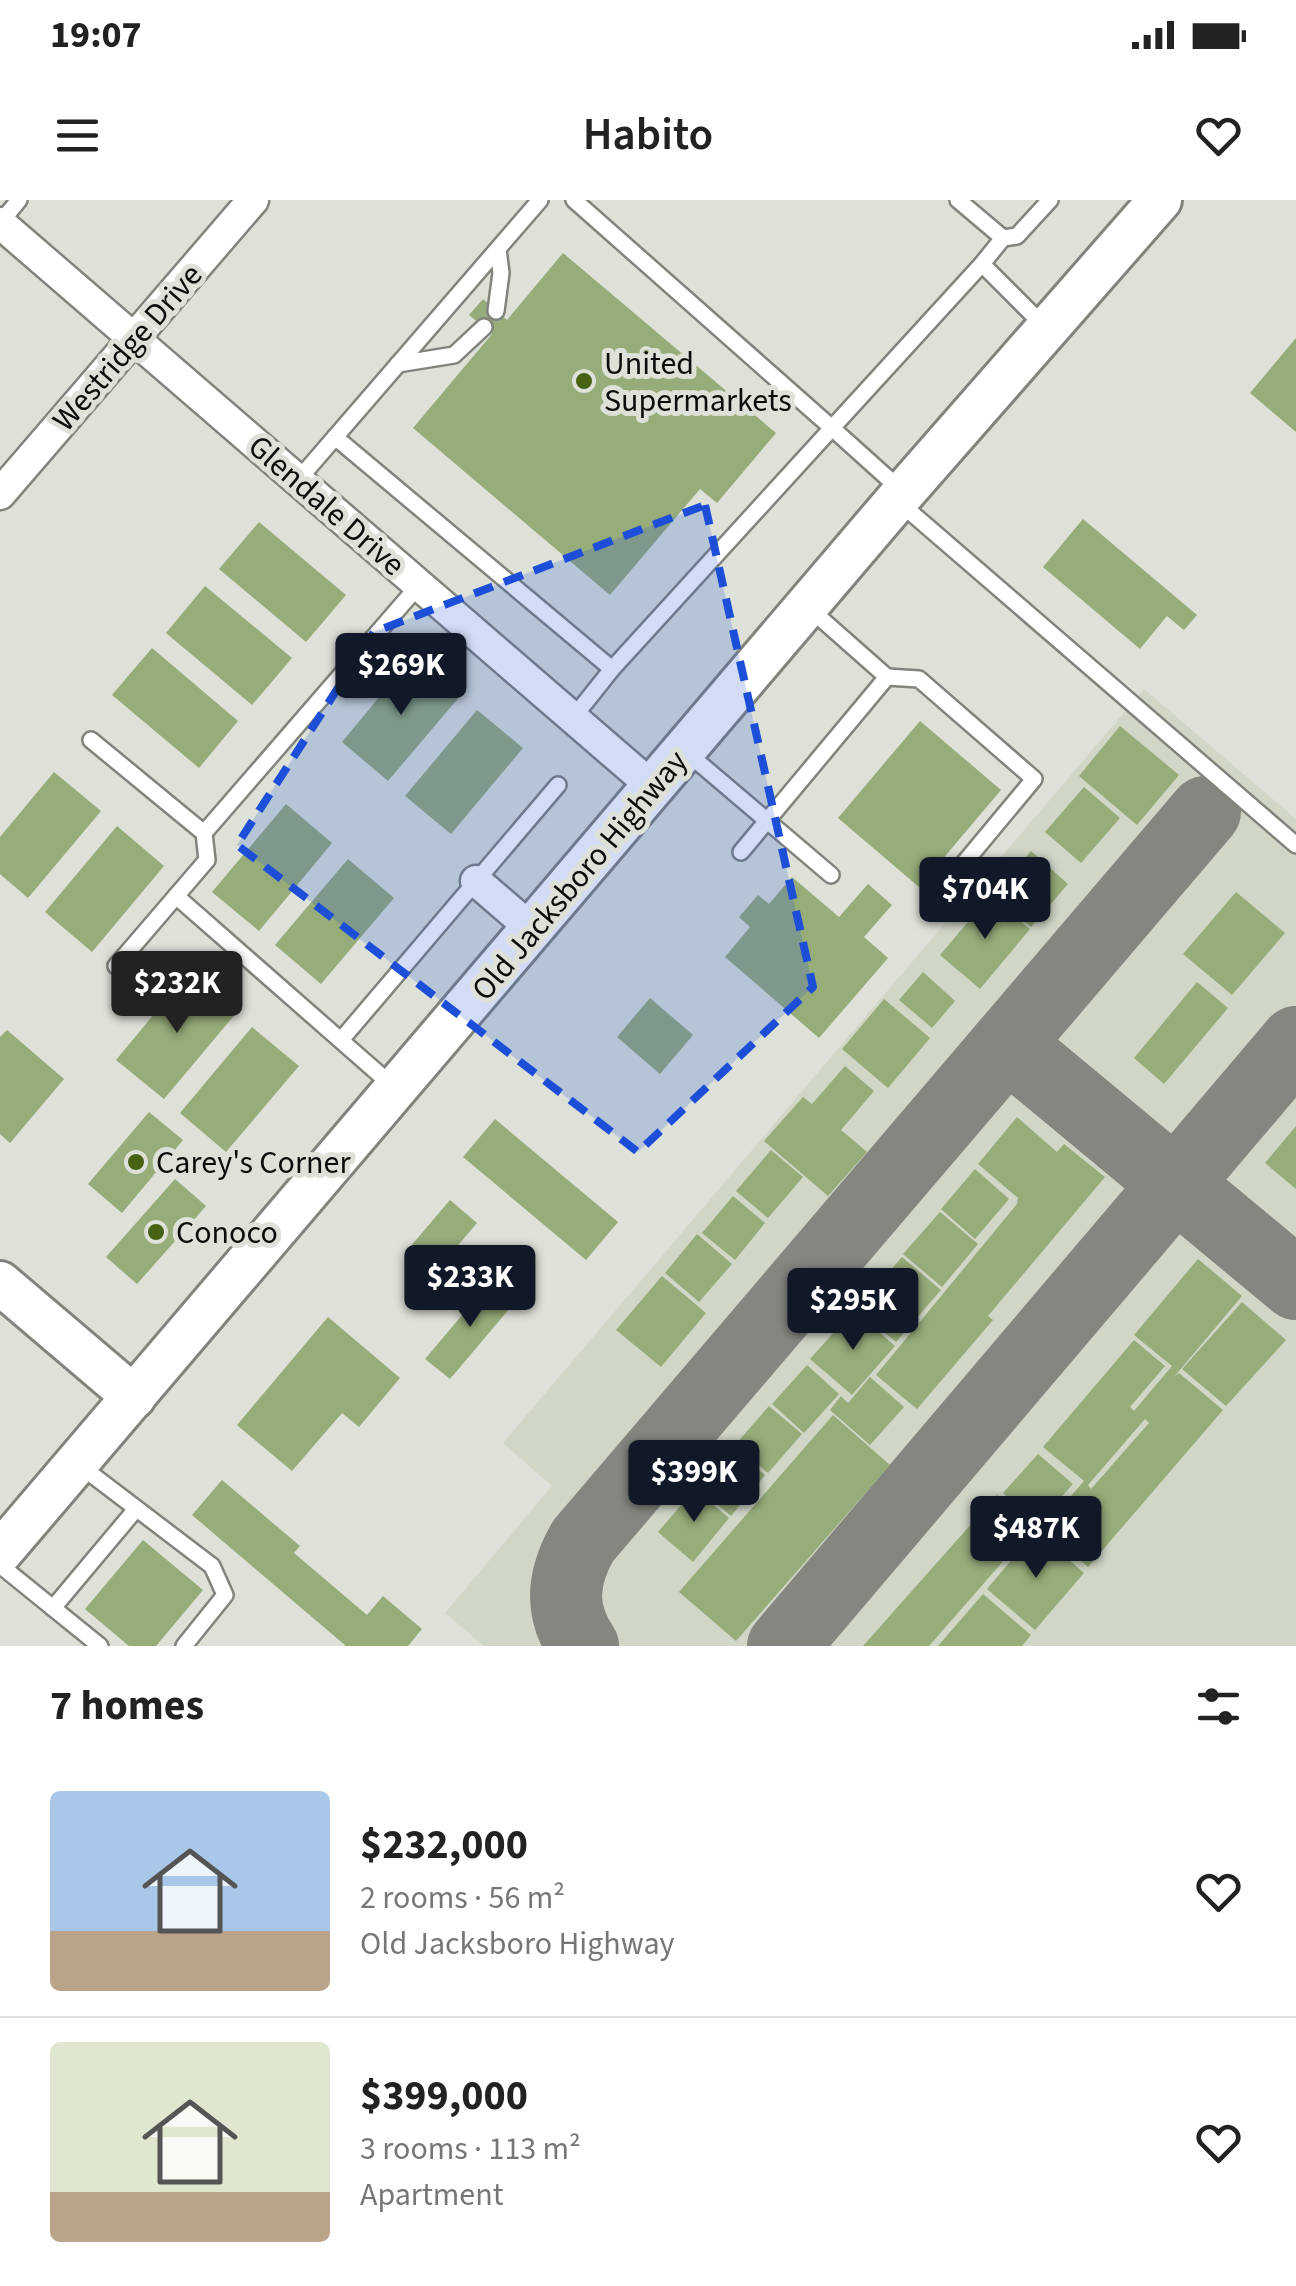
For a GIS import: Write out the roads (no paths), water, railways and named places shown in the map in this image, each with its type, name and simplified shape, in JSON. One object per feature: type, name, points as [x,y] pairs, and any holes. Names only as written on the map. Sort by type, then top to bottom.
[{"type":"main road","name":"Old Jacksboro Highway","points":[[0,1553],[900,496],[1160,200]]},
{"type":"main road","points":[[0,1283],[134,1397]]},
{"type":"street","name":"Westridge Drive","points":[[0,494],[253,200]]},
{"type":"street","name":"Glendale Drive","points":[[0,223],[654,788]]},
{"type":"street","points":[[476,881],[533,930]]},
{"type":"lane","points":[[0,223],[19,200]]},
{"type":"lane","points":[[298,480],[540,200]]},
{"type":"lane","points":[[574,200],[832,428],[900,496],[1296,845]]},
{"type":"lane","points":[[573,718],[612,668],[1003,238],[1017,236],[1050,200]]},
{"type":"lane","points":[[963,202],[1003,238]]},
{"type":"lane","points":[[496,310],[501,273],[498,249]]},
{"type":"lane","points":[[982,264],[1047,329]]},
{"type":"lane","points":[[398,364],[454,355],[484,327]]},
{"type":"lane","points":[[335,437],[612,668]]},
{"type":"lane","points":[[204,833],[420,585]]},
{"type":"lane","points":[[807,607],[887,676],[919,678],[1034,779],[940,892]]},
{"type":"lane","points":[[740,852],[887,676]]},
{"type":"lane","points":[[91,740],[204,833],[207,860],[116,966]]},
{"type":"lane","points":[[685,751],[831,876]]},
{"type":"lane","points":[[340,1040],[558,785]]},
{"type":"lane","points":[[176,896],[397,1090]]},
{"type":"lane","points":[[77,1464],[212,1566],[225,1595],[184,1646]]},
{"type":"lane","points":[[53,1608],[136,1509]]},
{"type":"lane","points":[[0,1565],[100,1646]]},
{"type":"place","name":"United Supermarkets","points":[[584,381]]},
{"type":"place","name":"Carey's Corner","points":[[136,1162]]},
{"type":"place","name":"Conoco","points":[[156,1232]]}]
